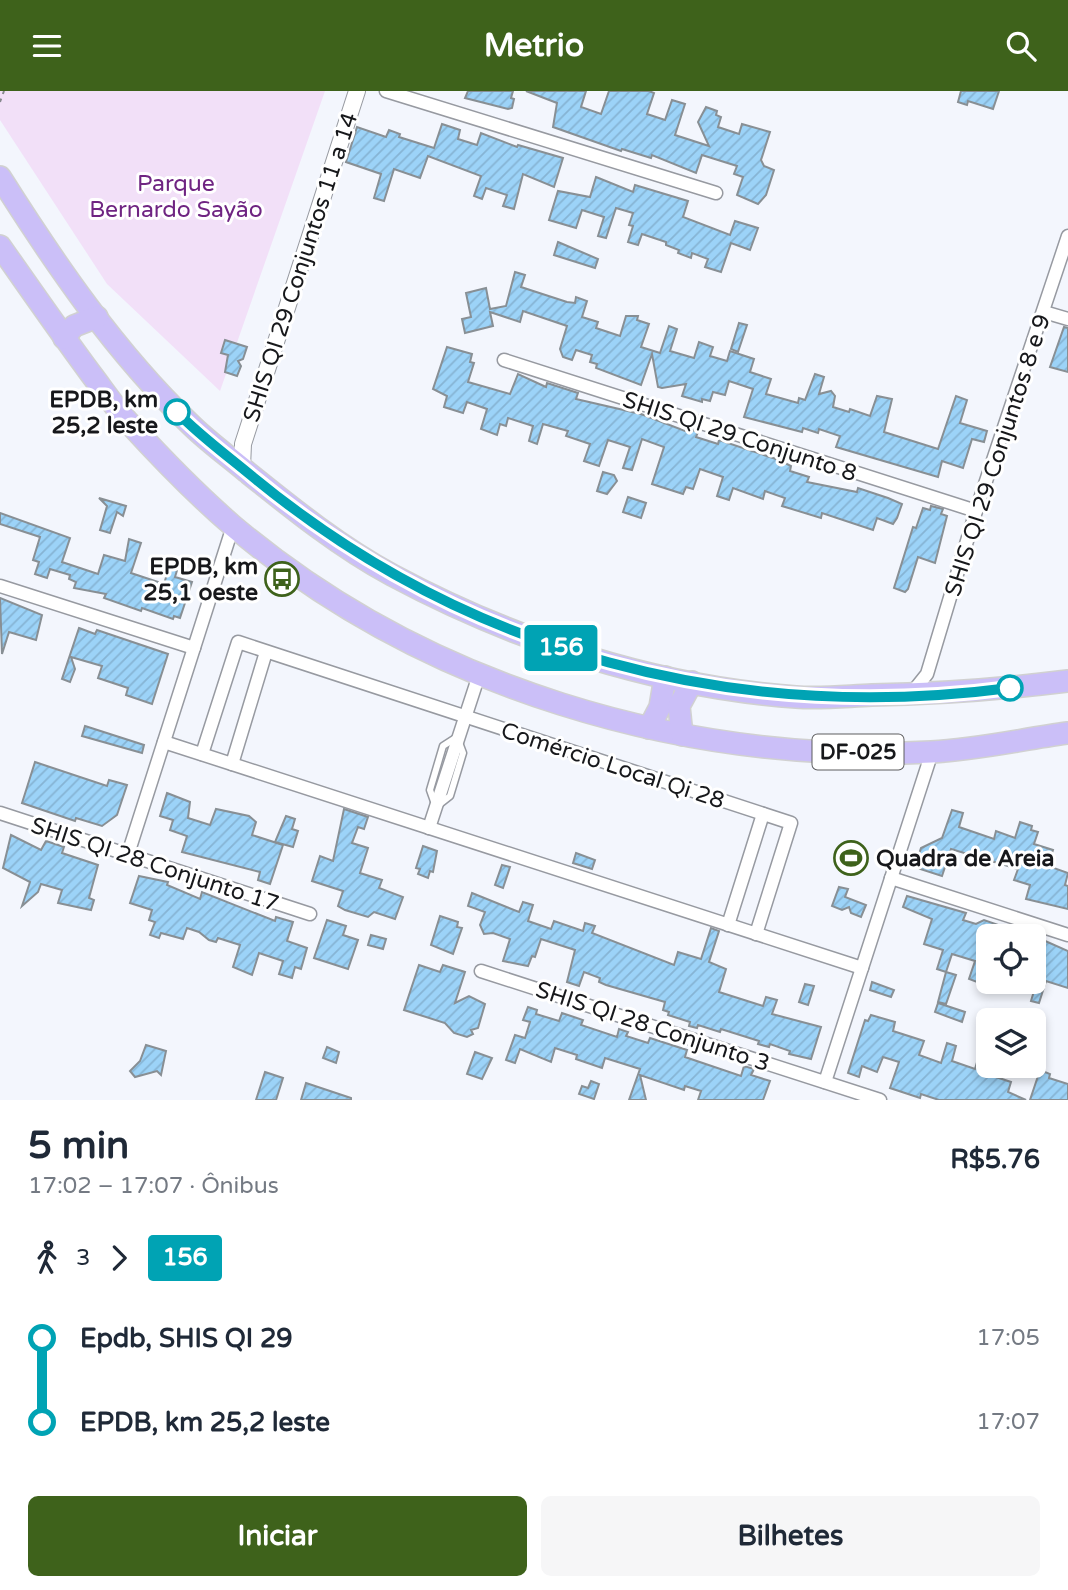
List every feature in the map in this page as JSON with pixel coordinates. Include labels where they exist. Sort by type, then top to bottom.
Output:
[{"type":"main road","points":[[0,177],[97,317],[150,383],[191,426],[237,455],[304,519],[389,573],[447,603],[559,648],[665,677],[800,697],[911,694],[931,683],[996,690],[1068,681]]},
{"type":"main road","name":"DF-025","points":[[0,246],[64,338],[128,422],[233,526],[309,582],[380,626],[478,677],[567,707],[649,728],[747,746],[831,752],[932,752],[1068,733]]},
{"type":"main road","points":[[64,338],[74,326],[97,317]]},
{"type":"main road","points":[[649,728],[660,707],[665,677]]},
{"type":"main road","points":[[682,735],[680,706],[692,682]]},
{"type":"street","name":"SHIS QI 29 Conjuntos 11 a 14","points":[[237,455],[357,91]]},
{"type":"street","points":[[386,91],[716,193]]},
{"type":"street","name":"SHIS QI 29 Conjuntos 8 e 9","points":[[931,683],[976,511],[1068,236]]},
{"type":"street","points":[[1044,312],[1068,320]]},
{"type":"street","name":"SHIS QI 29 Conjunto 8","points":[[504,361],[976,511]]},
{"type":"street","points":[[128,854],[233,526]]},
{"type":"street","points":[[0,586],[194,649]]},
{"type":"street","name":"Comércio Local Qi 28","points":[[202,754],[238,642],[791,823],[756,934]]},
{"type":"street","points":[[232,764],[266,652]]},
{"type":"street","points":[[429,828],[478,677]]},
{"type":"street","points":[[164,742],[862,968]]},
{"type":"street","points":[[825,1082],[932,752]]},
{"type":"street","name":"SHIS QI 28 Conjunto 17","points":[[0,813],[310,915]]},
{"type":"street","points":[[728,925],[763,814]]},
{"type":"street","points":[[891,878],[1068,935]]},
{"type":"street","name":"SHIS QI 28 Conjunto 3","points":[[481,971],[880,1100]]},
{"type":"path","points":[[0,101],[4,91]]},
{"type":"green space","name":"Parque Bernardo Sayão","points":[[0,91],[325,91],[220,391],[107,284],[0,120]]},
{"type":"building","points":[[468,91],[513,91],[512,108],[465,98]]},
{"type":"building","points":[[526,91],[586,91],[581,107],[601,114],[609,91],[649,91],[654,93],[647,114],[665,120],[672,100],[685,104],[675,135],[709,146],[698,122],[706,107],[717,111],[716,115],[721,117],[718,127],[739,134],[742,124],[770,132],[761,160],[764,166],[774,170],[766,195],[758,204],[737,195],[743,177],[734,174],[737,166],[702,155],[696,173],[652,155],[651,158],[622,149],[621,151],[553,127],[557,103]]},
{"type":"building","points":[[961,91],[999,91],[993,109],[968,101],[967,105],[958,102]]},
{"type":"building","points":[[442,124],[460,130],[458,139],[477,145],[481,133],[517,147],[518,145],[563,158],[554,187],[523,174],[514,209],[503,206],[507,195],[486,188],[482,199],[474,196],[481,176],[428,156],[420,178],[394,169],[384,201],[374,198],[381,174],[346,162],[357,127],[386,137],[389,130],[400,134],[399,137],[434,148]]},
{"type":"building","points":[[596,177],[633,192],[635,185],[688,201],[683,217],[730,235],[735,221],[758,228],[750,250],[731,243],[721,272],[705,267],[708,259],[692,253],[691,258],[678,253],[679,250],[666,245],[666,242],[642,234],[638,245],[628,242],[633,226],[629,225],[633,213],[616,208],[606,238],[598,236],[604,217],[582,210],[576,228],[549,220],[558,191],[590,197]]},
{"type":"building","points":[[558,242],[598,259],[595,268],[554,255]]},
{"type":"building","points":[[515,272],[525,275],[521,287],[567,302],[575,303],[576,297],[587,301],[582,317],[598,322],[596,328],[620,336],[626,316],[638,316],[637,320],[649,324],[641,347],[660,353],[669,326],[677,329],[670,351],[694,358],[699,342],[713,347],[710,356],[727,361],[730,351],[754,359],[750,372],[771,379],[766,394],[798,403],[799,398],[805,400],[815,374],[824,377],[819,394],[831,391],[835,396],[833,407],[870,416],[877,396],[892,399],[884,432],[938,449],[956,396],[967,400],[960,423],[987,431],[984,442],[972,439],[963,468],[942,461],[938,477],[836,447],[840,436],[819,429],[818,433],[803,428],[802,432],[744,417],[753,389],[729,381],[725,395],[713,392],[710,401],[702,399],[702,402],[682,396],[686,384],[658,387],[652,354],[641,385],[596,368],[597,364],[590,362],[592,355],[576,350],[572,360],[563,357],[560,349],[567,326],[523,311],[520,322],[490,312],[493,326],[465,333],[462,319],[471,317],[466,293],[486,288],[490,309],[506,306]]},
{"type":"building","points":[[739,323],[747,325],[738,352],[731,349]]},
{"type":"building","points":[[1064,327],[1068,328],[1068,372],[1050,367]]},
{"type":"building","points":[[225,340],[247,347],[243,359],[238,361],[241,366],[237,376],[225,372],[228,355],[221,353]]},
{"type":"building","points":[[447,347],[472,354],[470,362],[474,363],[468,382],[510,394],[518,374],[546,387],[547,383],[578,393],[576,399],[641,414],[685,431],[686,428],[698,432],[696,437],[718,444],[719,440],[779,460],[791,466],[790,471],[809,477],[807,482],[857,492],[858,488],[888,498],[902,504],[897,518],[893,524],[877,518],[873,530],[822,513],[821,518],[782,506],[785,498],[765,491],[763,499],[733,488],[729,500],[717,496],[723,477],[700,469],[693,489],[686,487],[683,494],[652,484],[664,447],[642,439],[632,470],[623,468],[630,447],[608,440],[599,466],[584,461],[590,444],[566,436],[568,431],[543,424],[537,444],[529,441],[533,426],[508,418],[506,426],[500,424],[497,435],[481,429],[487,409],[467,402],[463,413],[444,407],[447,396],[433,389]]},
{"type":"building","points":[[603,472],[614,475],[617,481],[607,494],[597,491]]},
{"type":"building","points":[[628,497],[646,503],[641,518],[623,512]]},
{"type":"building","points":[[99,498],[126,506],[123,516],[117,512],[110,533],[100,530],[107,506]]},
{"type":"building","points":[[931,506],[943,509],[941,514],[947,516],[935,563],[918,557],[908,589],[905,592],[894,588],[913,527],[916,528],[923,508],[930,510]]},
{"type":"building","points":[[0,513],[70,538],[62,562],[98,574],[104,555],[125,561],[129,539],[141,543],[131,573],[164,584],[172,557],[180,560],[175,577],[192,582],[180,618],[174,616],[173,619],[142,608],[141,611],[104,598],[106,594],[74,588],[76,582],[69,579],[70,575],[50,569],[47,578],[35,574],[39,562],[33,560],[40,537],[0,524]]},
{"type":"building","points":[[0,598],[42,615],[36,640],[9,632],[2,654]]},
{"type":"building","points":[[79,628],[95,634],[97,630],[168,654],[152,704],[126,695],[128,688],[98,678],[102,666],[71,657],[75,669],[70,682],[62,679]]},
{"type":"building","points":[[85,726],[144,745],[142,753],[82,736]]},
{"type":"building","points":[[35,762],[107,786],[109,780],[127,785],[117,815],[102,826],[76,818],[75,821],[22,803]]},
{"type":"building","points":[[167,793],[190,802],[188,818],[210,825],[216,809],[249,816],[256,822],[252,835],[283,845],[270,884],[258,880],[260,872],[182,852],[187,836],[170,830],[173,820],[160,816]]},
{"type":"building","points":[[344,809],[368,817],[364,829],[358,827],[352,843],[368,848],[360,873],[382,880],[379,888],[403,897],[395,919],[374,912],[368,917],[345,910],[338,906],[343,891],[312,881],[320,856],[333,861]]},
{"type":"building","points":[[952,810],[963,813],[959,827],[994,839],[996,831],[1015,838],[1020,822],[1032,826],[1031,830],[1038,832],[1034,844],[1053,850],[1048,866],[1068,873],[1065,885],[1068,886],[1068,909],[1026,899],[1030,885],[1014,880],[1018,869],[951,849],[942,876],[920,869],[922,865],[916,863],[921,848],[942,838]]},
{"type":"building","points":[[286,816],[295,819],[292,829],[298,831],[293,847],[275,842]]},
{"type":"building","points":[[11,835],[41,850],[46,841],[64,847],[62,853],[98,865],[89,898],[94,900],[91,910],[58,903],[62,890],[41,884],[38,892],[22,906],[30,882],[3,868]]},
{"type":"building","points":[[423,846],[437,851],[433,872],[430,871],[428,878],[418,874],[420,869],[416,868]]},
{"type":"building","points":[[576,853],[595,860],[592,869],[573,863]]},
{"type":"building","points":[[502,865],[510,867],[503,888],[495,885]]},
{"type":"building","points":[[139,876],[168,882],[167,885],[200,899],[202,892],[275,921],[276,917],[293,922],[287,941],[307,948],[301,969],[295,967],[292,978],[279,974],[283,961],[259,953],[252,975],[233,967],[240,945],[218,938],[216,942],[209,940],[199,932],[187,928],[183,939],[161,933],[159,938],[150,935],[155,922],[149,920],[152,910],[130,903]]},
{"type":"building","points":[[839,887],[848,889],[845,897],[866,905],[861,917],[851,913],[849,907],[842,910],[832,906]]},
{"type":"building","points":[[472,893],[519,912],[523,902],[533,905],[528,921],[551,929],[554,921],[583,931],[585,923],[595,926],[592,933],[674,965],[678,952],[701,959],[711,928],[719,931],[709,962],[726,969],[719,992],[763,1006],[766,997],[777,1000],[772,1014],[821,1027],[811,1059],[789,1054],[790,1051],[770,1044],[769,1047],[758,1044],[759,1041],[721,1029],[720,1032],[698,1025],[697,1028],[689,1026],[690,1022],[668,1015],[669,1012],[663,1010],[665,1002],[606,985],[599,982],[600,978],[584,972],[579,986],[567,982],[575,950],[541,939],[535,957],[532,956],[528,966],[503,961],[510,939],[493,933],[484,934],[480,925],[485,912],[468,906]]},
{"type":"building","points":[[907,896],[966,913],[963,920],[976,924],[976,982],[969,979],[975,961],[952,954],[946,972],[937,969],[943,950],[924,944],[932,919],[903,907]]},
{"type":"building","points":[[440,916],[458,922],[457,927],[462,928],[453,954],[431,945]]},
{"type":"building","points":[[327,920],[346,926],[343,935],[358,940],[348,969],[314,958]]},
{"type":"building","points":[[984,920],[996,924],[976,924]]},
{"type":"building","points":[[371,935],[386,939],[383,949],[368,945]]},
{"type":"building","points":[[1046,941],[1068,951],[1068,988],[1046,981]]},
{"type":"building","points":[[419,965],[440,972],[443,965],[465,972],[455,1003],[469,996],[485,1004],[478,1028],[471,1030],[473,1034],[467,1037],[454,1033],[445,1023],[404,1010]]},
{"type":"building","points":[[946,972],[956,975],[946,1004],[938,1002]]},
{"type":"building","points":[[872,982],[894,990],[891,997],[870,990]]},
{"type":"building","points":[[805,984],[814,986],[808,1005],[799,1002]]},
{"type":"building","points":[[1033,994],[1042,994],[1039,1003],[1031,1001]]},
{"type":"building","points":[[938,1003],[965,1012],[962,1022],[935,1012]]},
{"type":"building","points":[[528,1007],[537,1010],[536,1014],[559,1021],[562,1013],[583,1020],[581,1025],[617,1037],[619,1029],[628,1032],[626,1036],[648,1043],[650,1038],[687,1050],[685,1057],[741,1076],[744,1066],[754,1069],[751,1075],[770,1081],[763,1100],[698,1100],[701,1091],[685,1086],[684,1090],[640,1075],[646,1100],[629,1100],[640,1069],[605,1058],[602,1068],[576,1059],[577,1055],[555,1048],[551,1062],[520,1049],[515,1063],[506,1060],[515,1035],[525,1038],[530,1022],[523,1020]]},
{"type":"building","points":[[871,1015],[895,1022],[893,1031],[924,1041],[919,1055],[941,1063],[947,1043],[956,1046],[952,1061],[975,1069],[976,1066],[976,1078],[999,1078],[1011,1082],[1008,1092],[1026,1100],[939,1100],[921,1094],[920,1098],[890,1088],[899,1062],[883,1057],[877,1072],[862,1066],[859,1077],[848,1073],[865,1020],[868,1021]]},
{"type":"building","points":[[146,1045],[166,1051],[161,1075],[157,1071],[135,1077],[130,1071],[140,1061]]},
{"type":"building","points":[[327,1047],[339,1052],[336,1063],[323,1058]]},
{"type":"building","points":[[475,1052],[492,1058],[482,1079],[467,1074]]},
{"type":"building","points":[[265,1072],[283,1078],[276,1100],[256,1100]]},
{"type":"building","points":[[1046,1072],[1050,1074],[1049,1078],[1068,1084],[1068,1100],[1030,1100],[1037,1078],[1046,1078]]},
{"type":"building","points":[[591,1081],[599,1084],[594,1099],[579,1094],[582,1086],[588,1088]]},
{"type":"building","points":[[306,1083],[351,1098],[351,1100],[301,1100]]},
{"type":"bus line","name":"156","points":[[177,412],[304,519],[389,573],[458,609],[559,648],[665,677],[745,691],[800,697],[1010,688]]},
{"type":"place","name":"EPDB, km 25,2 leste","points":[[177,412]]},
{"type":"place","name":"EPDB, km 25,1 oeste","points":[[282,579]]},
{"type":"place","name":"Quadra de Areia","points":[[851,858]]}]
